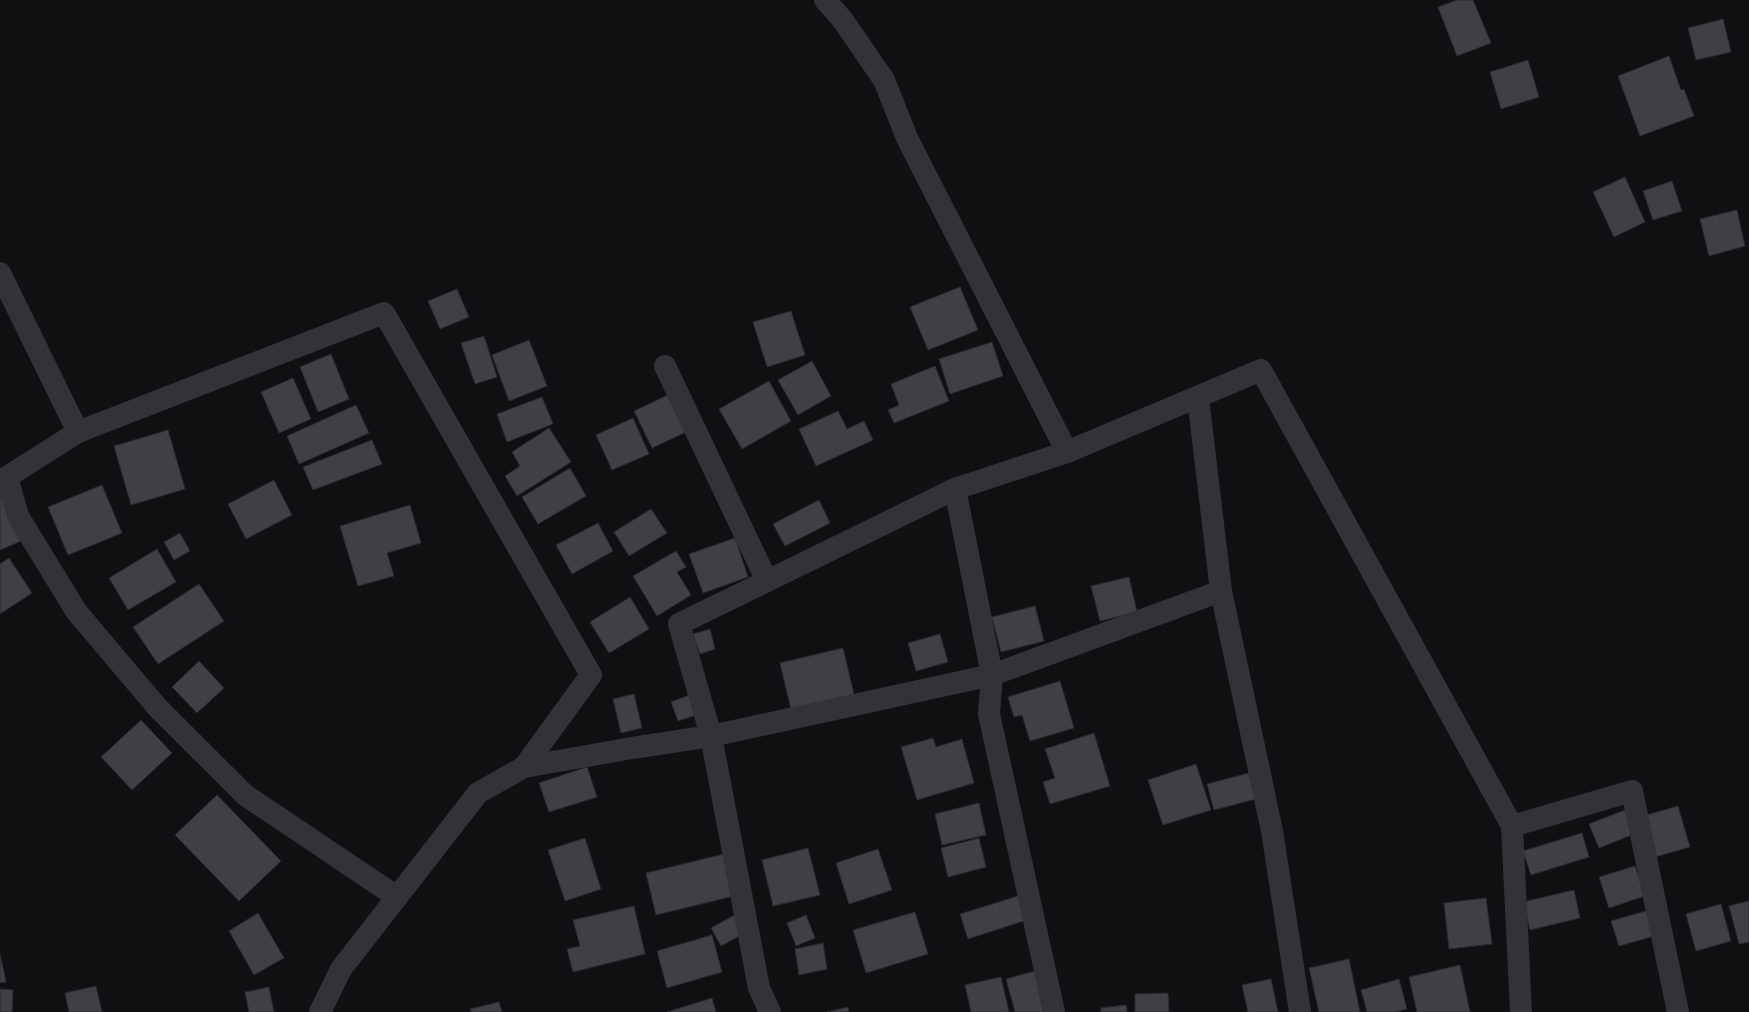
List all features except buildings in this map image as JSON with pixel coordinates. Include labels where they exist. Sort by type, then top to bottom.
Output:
[{"type":"street","points":[[824,0],[842,19],[884,80],[907,138],[1067,452]]},
{"type":"street","points":[[0,273],[78,432]]},
{"type":"street","points":[[397,897],[245,795],[157,706],[76,611],[18,516],[7,477],[78,432],[384,313],[591,675],[524,767]]},
{"type":"street","points":[[665,366],[767,581]]},
{"type":"street","points":[[770,1012],[759,988],[710,736],[679,624],[955,489],[1067,452],[1198,398],[1261,370],[1512,826],[1521,1012]]},
{"type":"street","points":[[1198,398],[1221,591],[1272,831],[1300,1012]]},
{"type":"street","points":[[955,489],[992,675],[989,714],[1054,1012]]},
{"type":"street","points":[[320,1012],[341,969],[478,793],[524,767],[710,736],[992,675],[1221,591]]},
{"type":"street","points":[[1512,826],[1632,791],[1678,1012]]}]
